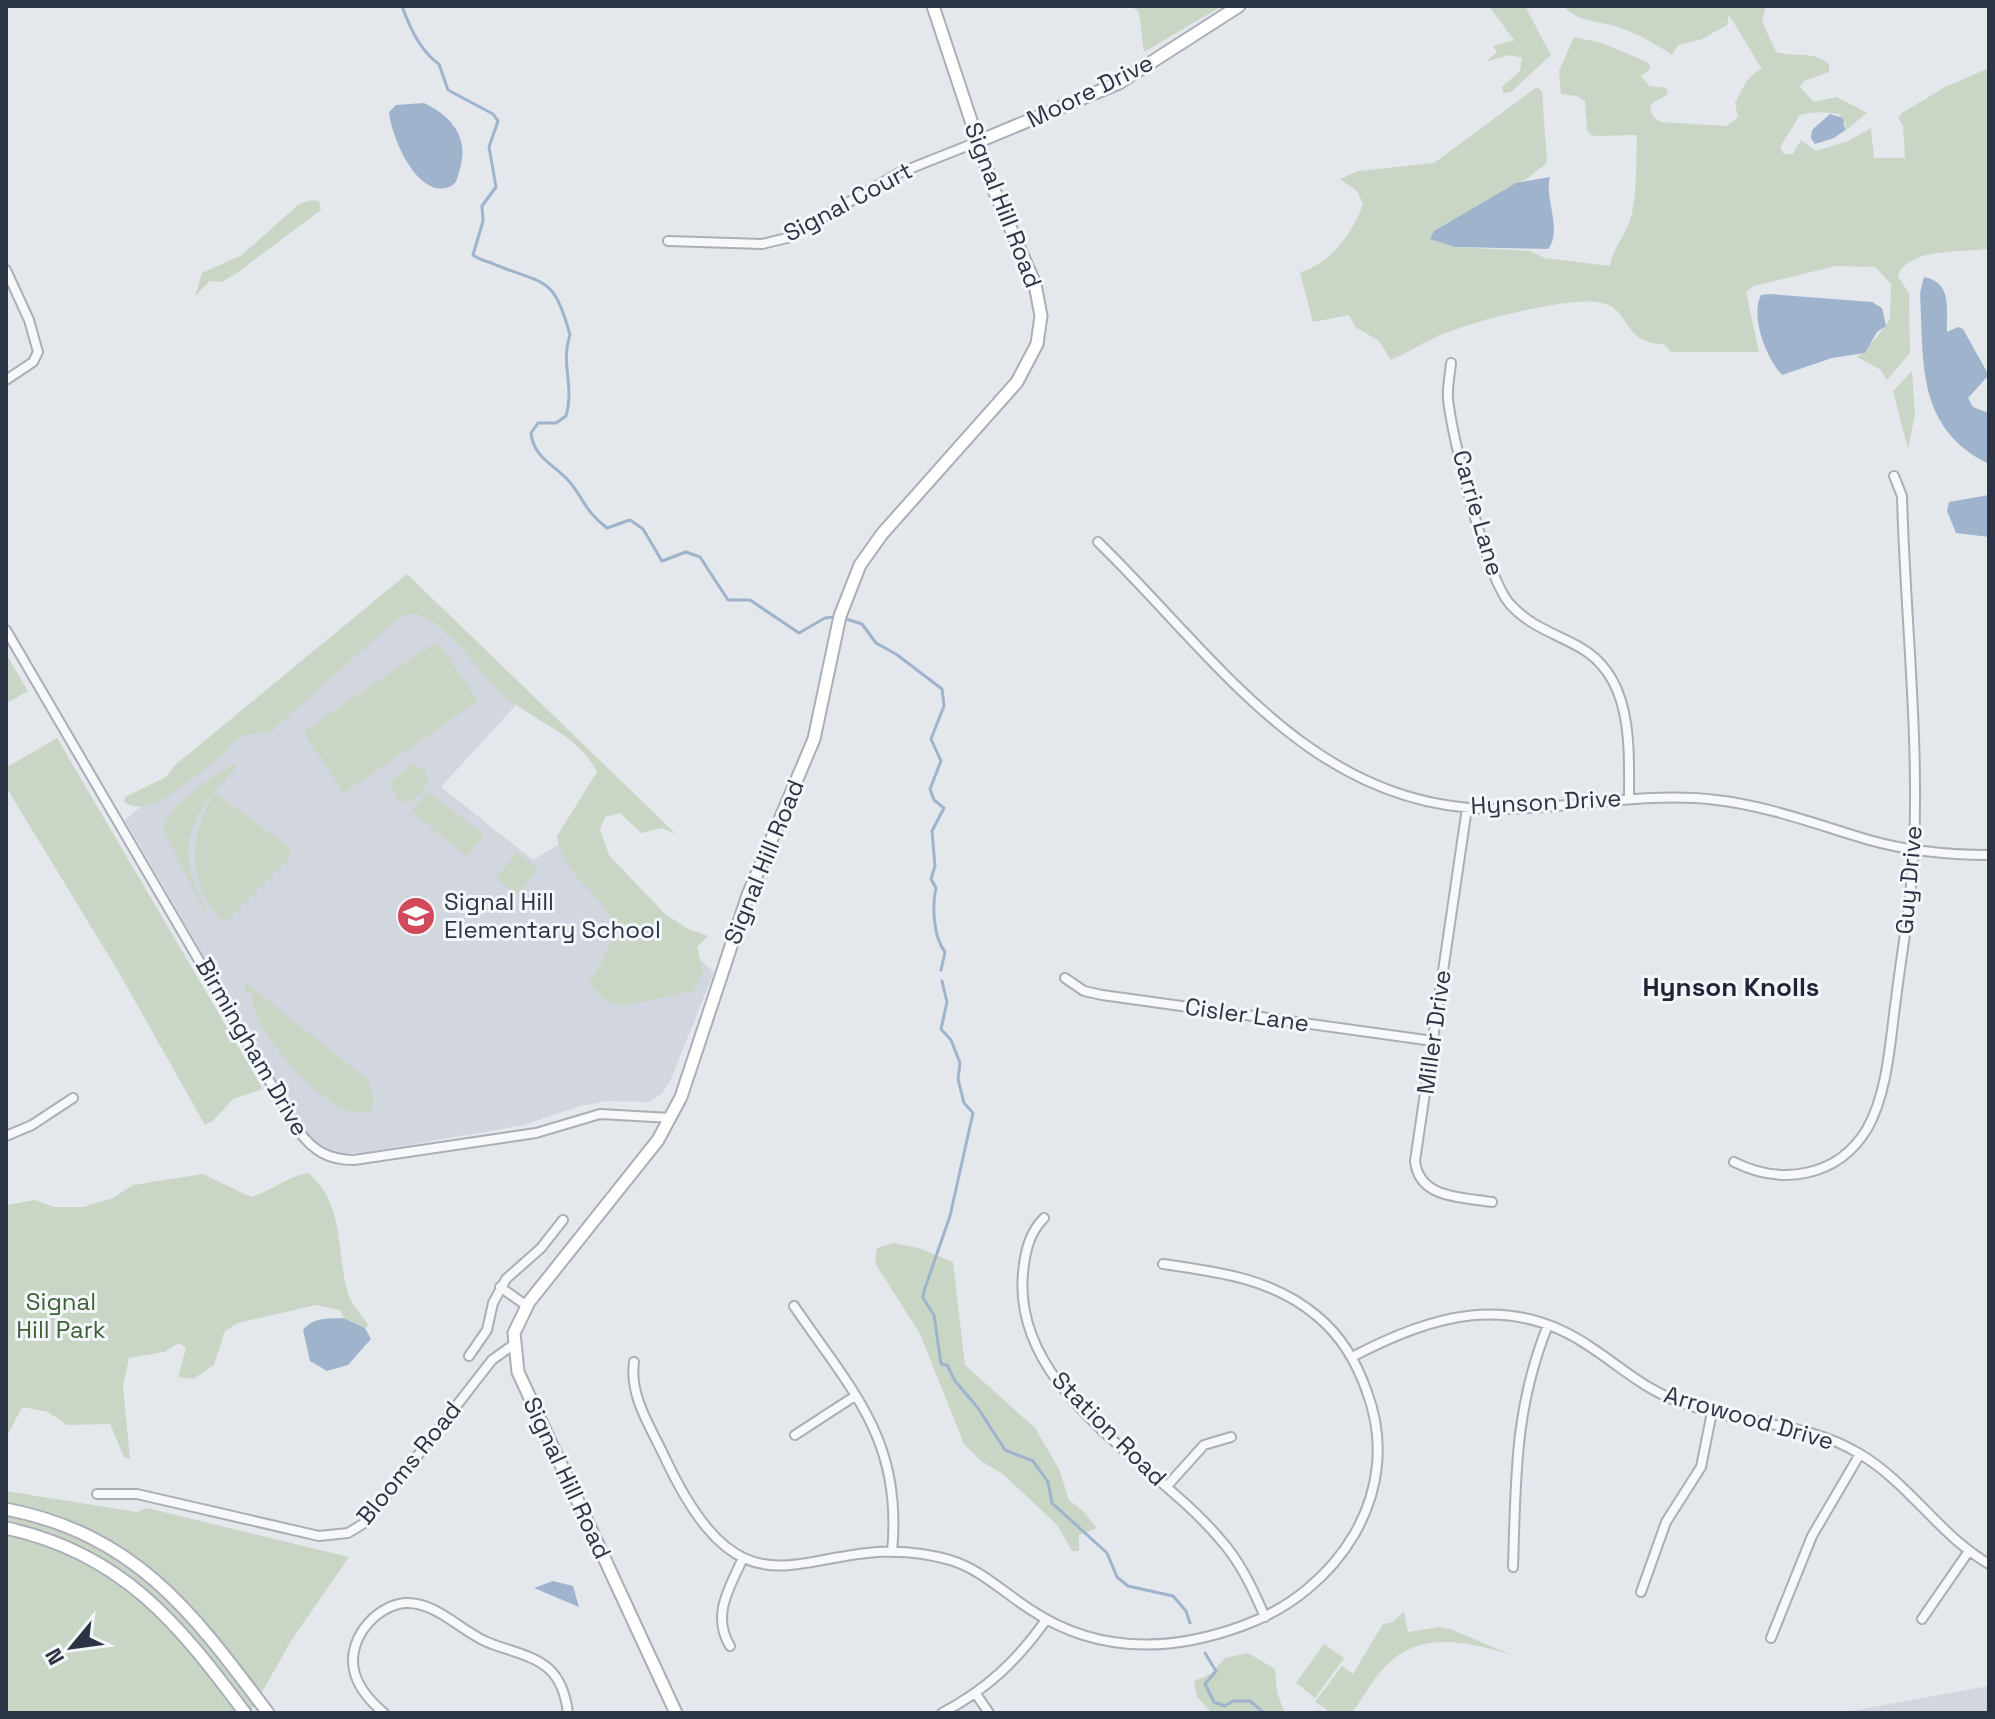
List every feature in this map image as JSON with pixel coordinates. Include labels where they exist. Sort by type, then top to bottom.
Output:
[{"type":"main road","name":"Signal Hill Road","points":[[676,1713],[518,1372],[514,1333],[527,1306],[658,1140],[671,1118],[688,1079],[748,895],[814,739],[840,616],[852,581],[877,541],[1017,382],[1037,344],[1041,316],[1035,284],[999,205],[933,6]]},
{"type":"main road","name":"Moore Drive","points":[[977,142],[1119,83],[1239,6]]},
{"type":"main road","points":[[6,1509],[72,1529],[145,1571],[202,1625],[268,1713]]},
{"type":"main road","points":[[6,1528],[64,1545],[137,1588],[184,1633],[245,1713]]},
{"type":"street","name":"Signal Court","points":[[668,241],[762,244],[787,238],[899,173],[977,142]]},
{"type":"street","points":[[6,270],[29,320],[38,352],[33,362],[6,380]]},
{"type":"street","name":"Carrie Lane","points":[[1451,363],[1448,402],[1493,576],[1522,615],[1538,628],[1582,649],[1609,676],[1621,701],[1629,733],[1629,797]]},
{"type":"street","name":"Guy Drive","points":[[1734,1162],[1772,1175],[1813,1172],[1847,1154],[1866,1130],[1878,1100],[1887,1059],[1914,849],[1902,496],[1894,476]]},
{"type":"street","name":"Hynson Drive","points":[[1098,542],[1255,704],[1314,754],[1349,774],[1395,793],[1467,808],[1516,808],[1629,797],[1684,797],[1755,807],[1914,849],[1989,855]]},
{"type":"street","name":"Birmingham Drive","points":[[6,630],[298,1130],[314,1149],[330,1158],[354,1160],[536,1133],[600,1114],[671,1118]]},
{"type":"street","name":"Miller Drive","points":[[1467,808],[1416,1169],[1424,1183],[1437,1193],[1492,1202]]},
{"type":"street","name":"Cisler Lane","points":[[1065,978],[1084,991],[1102,995],[1433,1041]]},
{"type":"street","points":[[6,1136],[32,1125],[73,1098]]},
{"type":"street","name":"Station Road","points":[[1044,1218],[1031,1235],[1023,1277],[1025,1315],[1036,1347],[1073,1400],[1167,1486],[1231,1553],[1265,1617]]},
{"type":"street","points":[[469,1356],[487,1330],[500,1287],[510,1274],[541,1248],[563,1220]]},
{"type":"street","points":[[634,1362],[637,1398],[687,1503],[707,1531],[743,1558],[781,1567],[892,1552],[956,1562],[995,1583],[1046,1620],[1093,1640],[1154,1646],[1233,1629],[1265,1617],[1299,1597],[1334,1566],[1357,1532],[1369,1505],[1376,1475],[1376,1429],[1370,1399],[1352,1357],[1324,1323],[1280,1291],[1228,1273],[1163,1264]]},
{"type":"street","points":[[500,1287],[527,1306]]},
{"type":"street","points":[[794,1306],[875,1428],[889,1464],[894,1503],[892,1552]]},
{"type":"street","name":"Arrowood Drive","points":[[1352,1357],[1414,1327],[1454,1316],[1508,1316],[1548,1325],[1594,1349],[1646,1388],[1712,1412],[1803,1430],[1860,1454],[1900,1483],[1969,1551],[1989,1564]]},
{"type":"street","points":[[1513,1567],[1518,1431],[1529,1377],[1548,1325]]},
{"type":"street","name":"Blooms Road","points":[[97,1494],[116,1492],[151,1496],[319,1536],[348,1533],[366,1522],[492,1360],[513,1345]]},
{"type":"street","points":[[795,1435],[855,1396]]},
{"type":"street","points":[[1641,1592],[1666,1522],[1701,1467],[1712,1412]]},
{"type":"street","points":[[1167,1486],[1204,1445],[1231,1437]]},
{"type":"street","points":[[1771,1638],[1812,1536],[1860,1454]]},
{"type":"street","points":[[1922,1619],[1969,1551]]},
{"type":"street","points":[[730,1646],[722,1631],[722,1611],[743,1558]]},
{"type":"street","points":[[384,1713],[360,1685],[353,1654],[362,1632],[376,1615],[406,1603],[426,1606],[477,1637],[548,1668],[560,1684],[568,1713]]},
{"type":"street","points":[[942,1713],[976,1694],[1021,1654],[1046,1620]]},
{"type":"street","points":[[976,1694],[989,1713]]},
{"type":"shaded area","name":"Signal Hill Elementary School","points":[[405,582],[526,694],[441,787],[533,860],[564,841],[714,972],[671,1079],[662,1094],[648,1102],[608,1101],[580,1106],[524,1125],[368,1152],[333,1154],[310,1139],[125,820]]},
{"type":"shaded area","points":[[1989,1686],[1989,1713],[1840,1713]]},
{"type":"green space","points":[[1131,6],[1222,6],[1144,52],[1139,12]]},
{"type":"green space","points":[[1489,6],[1525,6],[1551,55],[1511,92],[1503,93],[1502,87],[1520,71],[1522,58],[1509,55],[1486,62],[1497,52],[1493,46],[1514,40]]},
{"type":"green space","points":[[1564,6],[1766,6],[1762,21],[1776,52],[1816,57],[1829,64],[1829,72],[1804,81],[1800,87],[1814,102],[1837,97],[1867,113],[1841,134],[1846,125],[1839,114],[1820,112],[1800,115],[1780,147],[1784,154],[1793,154],[1801,140],[1816,151],[1848,141],[1871,128],[1874,158],[1905,158],[1903,125],[1898,118],[1902,113],[1945,87],[1989,68],[1989,249],[1936,253],[1911,261],[1903,268],[1898,277],[1909,293],[1910,353],[1887,380],[1881,370],[1857,357],[1890,319],[1891,284],[1875,267],[1836,266],[1754,286],[1746,292],[1759,352],[1671,352],[1664,344],[1641,339],[1612,307],[1588,302],[1524,310],[1479,322],[1439,336],[1391,360],[1379,341],[1355,327],[1349,315],[1313,322],[1300,273],[1331,255],[1353,226],[1363,204],[1357,191],[1340,179],[1358,171],[1434,163],[1537,87],[1542,91],[1547,163],[1526,179],[1434,231],[1455,247],[1531,251],[1544,258],[1610,266],[1632,213],[1637,135],[1592,136],[1587,130],[1585,101],[1577,96],[1561,94],[1559,71],[1574,37],[1602,43],[1649,63],[1650,69],[1641,76],[1649,86],[1666,88],[1668,94],[1650,105],[1652,115],[1660,122],[1727,126],[1738,117],[1735,103],[1746,83],[1762,69],[1729,15],[1727,25],[1700,40],[1678,45],[1672,55],[1654,43],[1613,25],[1576,16]]},
{"type":"green space","points":[[319,201],[321,210],[234,275],[222,282],[210,281],[195,296],[202,273],[242,255],[299,204]]},
{"type":"green space","points":[[1912,371],[1915,414],[1908,449],[1893,391]]},
{"type":"green space","points":[[407,574],[676,834],[662,828],[641,833],[620,813],[605,817],[600,830],[609,855],[664,913],[686,928],[708,936],[697,947],[703,972],[693,991],[624,1006],[605,1000],[588,983],[606,955],[612,933],[610,917],[564,859],[557,836],[597,772],[579,748],[495,687],[452,638],[427,619],[411,613],[397,619],[270,732],[241,737],[191,780],[163,799],[136,806],[124,802],[125,797],[166,777],[174,766]]},
{"type":"green space","points":[[437,641],[478,701],[344,793],[303,732]]},
{"type":"green space","points":[[6,654],[28,691],[6,704]]},
{"type":"green space","points":[[57,738],[263,1089],[233,1099],[213,1121],[205,1125],[118,971],[6,787],[6,768]]},
{"type":"green space","points":[[413,763],[425,770],[428,782],[421,794],[406,803],[396,798],[391,782]]},
{"type":"green space","points":[[234,764],[237,765],[234,771],[203,807],[188,848],[193,880],[209,920],[163,830],[182,801]]},
{"type":"green space","points":[[428,792],[484,835],[467,856],[412,812]]},
{"type":"green space","points":[[215,793],[289,847],[290,858],[225,923],[203,894],[195,860],[200,826]]},
{"type":"green space","points":[[517,852],[538,869],[517,895],[496,878]]},
{"type":"green space","points":[[245,982],[368,1080],[374,1099],[371,1111],[357,1113],[341,1107],[324,1097],[292,1067],[267,1035],[257,1016],[251,993],[245,991]]},
{"type":"green space","name":"Signal Hill Park","points":[[308,1173],[320,1185],[334,1213],[348,1294],[368,1325],[365,1328],[346,1322],[340,1310],[316,1305],[238,1323],[225,1331],[214,1365],[193,1379],[178,1377],[186,1348],[179,1343],[164,1352],[129,1358],[123,1386],[130,1459],[124,1457],[110,1424],[67,1425],[48,1412],[22,1407],[6,1438],[6,1205],[35,1200],[54,1207],[83,1207],[113,1198],[133,1185],[203,1174],[251,1197]]},
{"type":"green space","points":[[893,1243],[919,1248],[953,1262],[965,1365],[1035,1428],[1059,1469],[1069,1500],[1097,1528],[1079,1535],[1079,1551],[1072,1551],[1057,1525],[1003,1474],[982,1462],[964,1444],[920,1334],[875,1263],[877,1248]]},
{"type":"green space","points":[[6,1491],[137,1512],[147,1508],[349,1557],[291,1641],[250,1713],[6,1713]]},
{"type":"green space","points":[[1404,1611],[1408,1632],[1439,1627],[1450,1629],[1512,1655],[1448,1642],[1417,1646],[1402,1653],[1384,1668],[1352,1713],[1324,1713],[1327,1709],[1315,1702],[1342,1666],[1353,1674],[1383,1624],[1393,1622]]},
{"type":"green space","points":[[1324,1644],[1344,1658],[1315,1698],[1296,1683]]},
{"type":"green space","points":[[1248,1653],[1275,1669],[1277,1693],[1285,1713],[1212,1713],[1197,1697],[1194,1681],[1211,1674],[1225,1658]]},
{"type":"water","points":[[424,103],[444,115],[461,140],[462,160],[456,181],[449,187],[437,188],[426,184],[416,175],[400,149],[391,123],[389,112],[396,105]]},
{"type":"water","points":[[1830,114],[1843,118],[1845,130],[1834,138],[1815,144],[1811,138],[1812,130]]},
{"type":"water","points":[[1550,177],[1554,233],[1548,249],[1455,247],[1430,239],[1434,231],[1516,183]]},
{"type":"water","points":[[1924,277],[1933,280],[1944,291],[1947,332],[1958,327],[1963,329],[1987,372],[1987,377],[1968,398],[1973,407],[1989,413],[1989,464],[1965,449],[1948,432],[1936,413],[1924,369],[1920,293]]},
{"type":"water","points":[[1761,295],[1872,302],[1882,308],[1886,326],[1877,332],[1865,353],[1832,358],[1782,375],[1765,348],[1757,314]]},
{"type":"water","points":[[1989,495],[1989,537],[1956,533],[1947,511],[1949,502]]},
{"type":"water","points":[[343,1318],[365,1328],[371,1339],[348,1365],[327,1371],[310,1361],[303,1330],[316,1321]]},
{"type":"water","points":[[553,1581],[573,1586],[579,1607],[534,1588]]},
{"type":"waterway","points":[[402,6],[421,46],[439,64],[448,90],[493,114],[498,121],[489,147],[496,187],[482,206],[483,221],[473,255],[546,285],[559,302],[570,335],[566,356],[569,395],[566,416],[556,423],[538,423],[531,433],[539,454],[566,478],[592,515],[607,528],[630,520],[643,529],[662,561],[686,552],[700,557],[728,600],[750,600],[799,633],[825,618],[834,617]]},
{"type":"waterway","points":[[846,619],[862,624],[876,643],[896,654],[942,689],[944,706],[931,739],[941,761],[930,789],[934,800],[944,808],[932,831],[935,866],[931,879],[936,888],[936,929],[945,952],[941,970]]},
{"type":"waterway","points":[[942,981],[947,1002],[941,1029],[951,1040],[960,1063],[958,1079],[964,1103],[973,1113],[950,1216],[923,1298],[934,1315],[941,1364],[947,1365],[955,1381],[978,1408],[1005,1450],[1033,1461],[1048,1482],[1052,1503],[1107,1553],[1117,1577],[1128,1586],[1173,1596],[1186,1611],[1190,1623]]},
{"type":"waterway","points":[[1205,1653],[1216,1671],[1205,1684],[1214,1702],[1225,1706],[1233,1701],[1250,1701],[1264,1713]]},
{"type":"place","name":"Signal Hill Elementary School","points":[[416,916]]},
{"type":"district","name":"Hynson Knolls","points":[[1731,987]]}]
